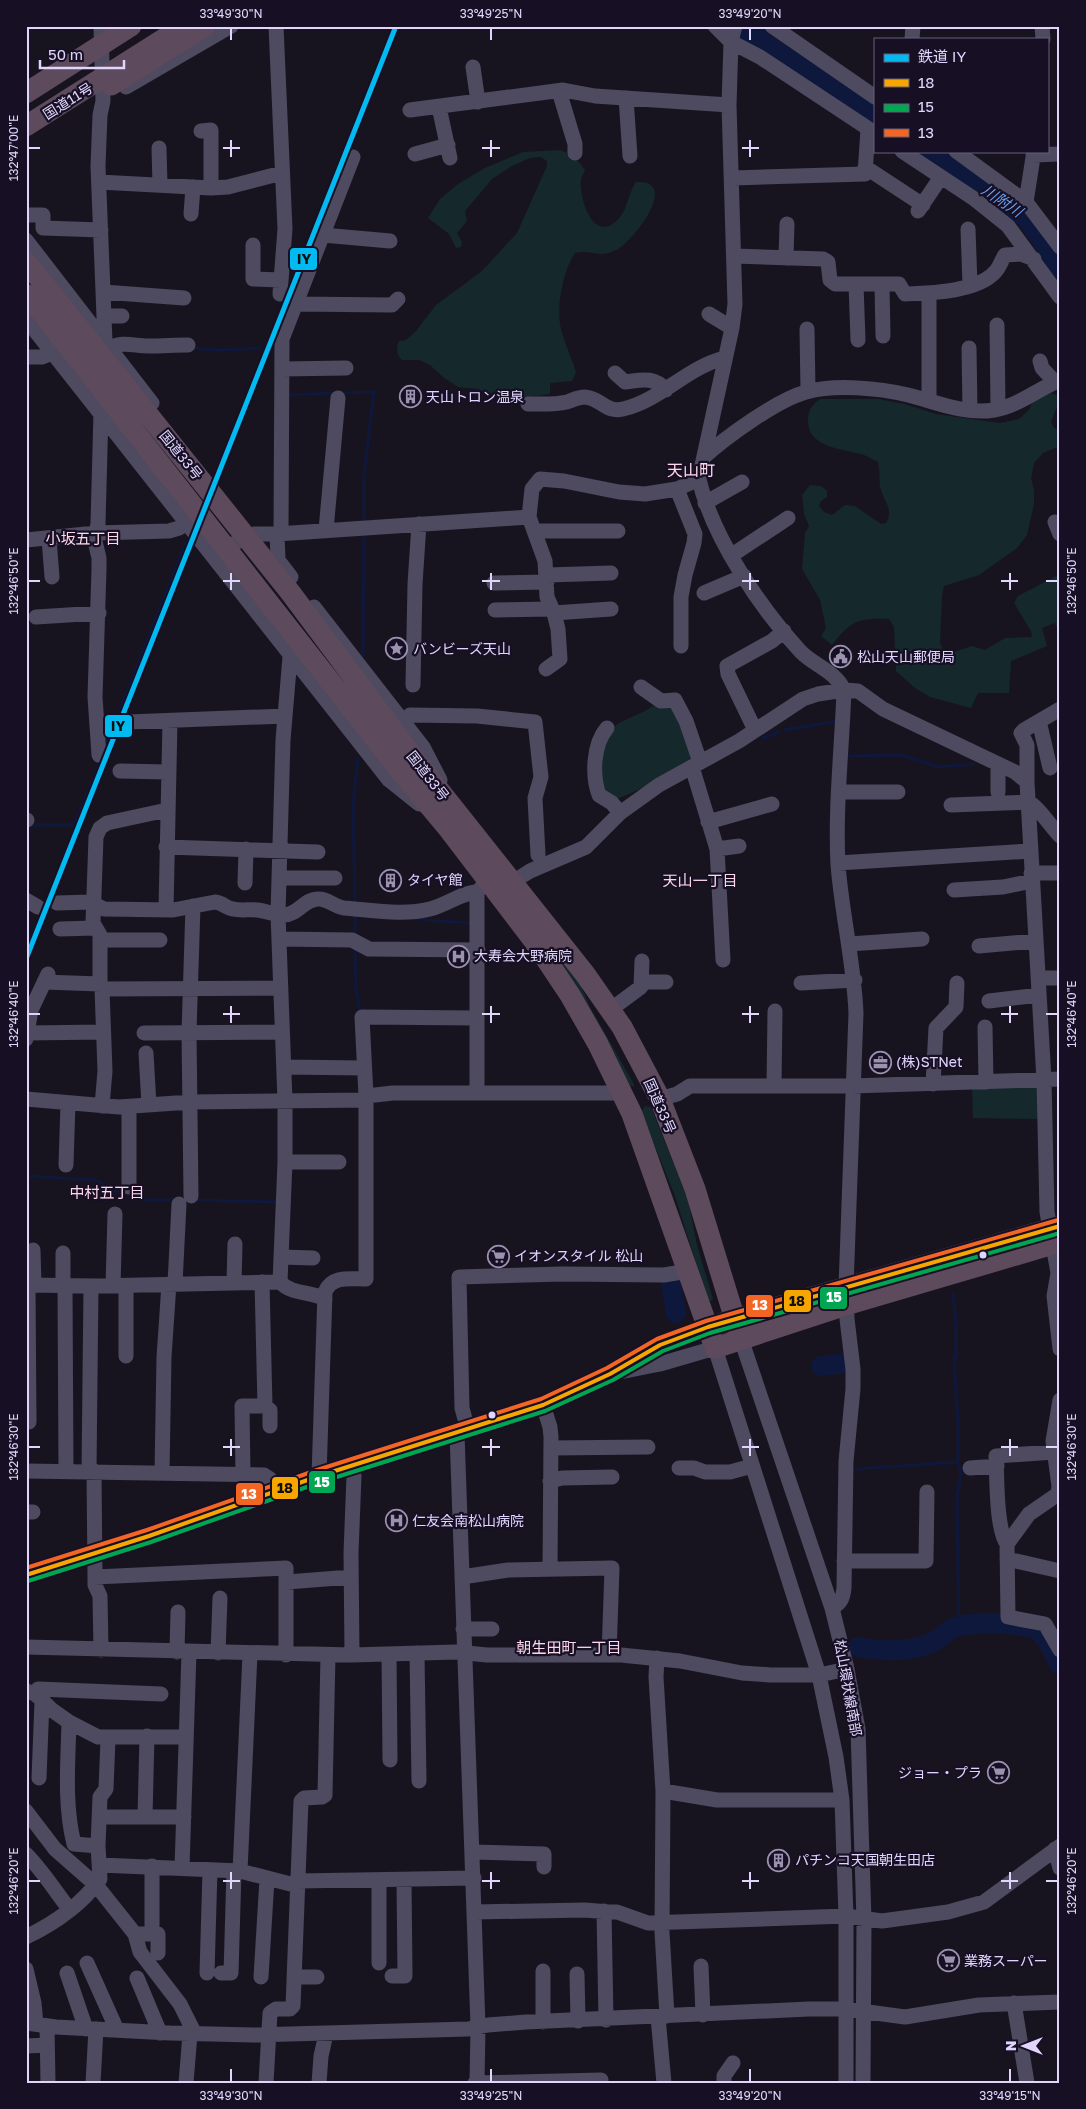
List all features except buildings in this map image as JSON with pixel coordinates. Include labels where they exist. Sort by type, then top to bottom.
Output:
[{"type":"highway","points":[[26,93],[77,62],[105,37],[130,26]]},
{"type":"highway","name":"国道11号","points":[[26,111],[159,26]]},
{"type":"highway","name":"国道11号","points":[[26,126],[184,26]]},
{"type":"highway","points":[[26,134],[104,91],[205,26]]},
{"type":"highway","name":"国道33号","points":[[26,262],[32,290],[290,592],[409,767],[453,821],[494,887],[570,995],[632,1114],[715,1348]]},
{"type":"highway","name":"国道33号","points":[[494,887],[585,974],[622,1027],[660,1099],[695,1189],[741,1339]]},
{"type":"highway","points":[[708,1327],[735,1319],[846,1296],[1056,1235]]},
{"type":"highway","points":[[715,1348],[846,1296]]},
{"type":"street","points":[[104,91],[230,26]]},
{"type":"street","points":[[253,245],[252,279],[280,287],[285,229],[276,26]]},
{"type":"street","points":[[714,26],[733,34],[760,57],[871,131],[865,174],[733,178]]},
{"type":"street","points":[[772,26],[874,96]]},
{"type":"street","points":[[733,34],[729,105],[733,178],[735,304],[732,328],[699,479],[705,503],[760,603],[803,654],[839,681],[844,690],[838,863],[844,923],[854,980],[856,1013],[846,1296],[853,1369],[853,1389],[846,1461],[843,1597],[839,1604],[832,1608]]},
{"type":"street","points":[[105,37],[104,91],[100,115],[99,182],[104,316],[107,345]]},
{"type":"street","points":[[77,62],[104,91]]},
{"type":"street","points":[[473,67],[478,102]]},
{"type":"street","points":[[410,110],[569,90],[585,95],[729,105]]},
{"type":"street","points":[[559,91],[576,144],[575,153]]},
{"type":"street","points":[[626,98],[630,156]]},
{"type":"street","points":[[415,153],[449,151],[439,107]]},
{"type":"street","points":[[201,131],[211,130],[211,188]]},
{"type":"street","points":[[159,148],[160,185]]},
{"type":"street","points":[[904,152],[1008,226],[1060,297]]},
{"type":"street","points":[[957,152],[1026,202],[1060,247]]},
{"type":"street","points":[[1026,202],[1034,153],[1060,154]]},
{"type":"street","points":[[353,157],[282,340],[279,534],[276,553],[283,567],[422,747],[453,821]]},
{"type":"street","points":[[865,167],[920,209],[941,177]]},
{"type":"street","points":[[99,182],[211,188],[228,187],[282,173]]},
{"type":"street","points":[[192,214],[193,187]]},
{"type":"street","points":[[26,215],[43,215],[43,228],[101,230]]},
{"type":"street","points":[[786,258],[787,224]]},
{"type":"street","points":[[968,229],[970,285]]},
{"type":"street","points":[[323,236],[390,241]]},
{"type":"street","points":[[26,240],[195,458],[197,467],[193,474],[166,495]]},
{"type":"street","points":[[734,256],[826,260],[830,266],[832,283],[899,284],[905,294],[928,294],[986,280],[994,273],[1005,255],[1021,254],[1034,260]]},
{"type":"street","points":[[856,284],[858,340]]},
{"type":"street","points":[[882,284],[883,336]]},
{"type":"street","points":[[103,292],[184,298]]},
{"type":"street","points":[[928,294],[929,401]]},
{"type":"street","points":[[296,304],[392,305],[398,299]]},
{"type":"street","points":[[709,314],[732,328]]},
{"type":"street","points":[[104,316],[122,316]]},
{"type":"street","points":[[26,318],[166,495],[186,524],[213,554],[290,657],[389,780],[453,821]]},
{"type":"street","points":[[997,325],[998,409]]},
{"type":"street","points":[[804,335],[808,391]]},
{"type":"street","points":[[107,345],[130,343],[146,346],[188,345]]},
{"type":"street","points":[[969,348],[970,410]]},
{"type":"street","points":[[26,357],[42,357],[52,353]]},
{"type":"street","points":[[528,404],[556,403],[584,397],[591,398],[610,410],[623,409],[666,390],[713,361],[725,358]]},
{"type":"street","points":[[704,457],[722,441],[779,404],[808,391],[825,388],[890,391],[949,407],[981,412],[998,409],[1020,401],[1057,381],[1042,368],[1040,361]]},
{"type":"street","points":[[282,369],[342,364]]},
{"type":"street","points":[[616,373],[625,382],[655,380],[666,390]]},
{"type":"street","points":[[326,530],[338,398]]},
{"type":"street","points":[[99,755],[95,697],[96,634],[99,624],[99,558],[95,533],[98,524],[101,412]]},
{"type":"street","points":[[546,669],[560,660],[558,629],[548,597],[545,561],[529,516],[532,489],[540,479],[564,481],[634,494],[678,489],[699,479]]},
{"type":"street","points":[[705,503],[742,482]]},
{"type":"street","points":[[678,489],[695,534],[681,596],[681,646]]},
{"type":"street","points":[[213,554],[254,534],[279,534],[529,516]]},
{"type":"street","points":[[732,555],[788,518]]},
{"type":"street","points":[[26,540],[95,533],[170,531],[186,524]]},
{"type":"street","points":[[413,685],[415,584],[419,524]]},
{"type":"street","points":[[535,531],[618,530]]},
{"type":"street","points":[[49,539],[52,578]]},
{"type":"street","points":[[494,583],[611,573]]},
{"type":"street","points":[[704,593],[744,576]]},
{"type":"street","points":[[495,610],[611,610]]},
{"type":"street","points":[[36,617],[99,613]]},
{"type":"street","points":[[755,730],[728,674],[727,666],[772,641],[784,631]]},
{"type":"street","points":[[280,1282],[285,1162],[285,1101],[278,914],[285,716],[290,657]]},
{"type":"street","points":[[641,687],[661,701],[675,700],[686,721],[708,822],[717,849],[723,960]]},
{"type":"street","points":[[57,903],[82,901],[104,909],[166,910],[215,902],[222,903],[228,908],[236,910],[293,914],[310,901],[318,898],[336,907],[344,908],[422,911],[444,905],[458,899],[467,892],[494,887],[586,846],[620,813],[659,785],[755,730],[803,699],[844,690],[858,690],[883,709],[1015,772],[1027,782]]},
{"type":"street","points":[[1060,709],[1021,733],[1027,745],[1031,877],[1044,1080],[1048,1212],[1056,1235],[1058,1273],[1054,1302],[1060,1350]]},
{"type":"street","points":[[410,715],[477,716],[535,722],[541,778],[535,798],[538,855]]},
{"type":"street","points":[[128,722],[285,716]]},
{"type":"street","points":[[166,910],[170,721]]},
{"type":"street","points":[[1039,721],[1050,768]]},
{"type":"street","points":[[607,728],[601,735],[598,746],[596,788],[599,795],[612,803],[620,813]]},
{"type":"street","points":[[998,764],[998,792]]},
{"type":"street","points":[[127,768],[168,772]]},
{"type":"street","points":[[839,792],[898,792]]},
{"type":"street","points":[[951,805],[1028,802],[1033,804],[1060,836]]},
{"type":"street","points":[[708,822],[772,804]]},
{"type":"street","points":[[102,1106],[105,1071],[101,986],[94,904],[96,837],[100,828],[107,823],[167,810]]},
{"type":"street","points":[[717,849],[738,846]]},
{"type":"street","points":[[166,847],[318,852]]},
{"type":"street","points":[[245,883],[246,849]]},
{"type":"street","points":[[838,863],[1030,851]]},
{"type":"street","points":[[954,890],[1003,887],[1031,877],[1060,873]]},
{"type":"street","points":[[279,878],[335,878]]},
{"type":"street","points":[[476,1092],[478,950],[494,887]]},
{"type":"street","points":[[162,1473],[164,1357],[172,1284],[185,1200],[190,1102],[189,1032],[193,906]]},
{"type":"street","points":[[60,928],[97,934],[160,940]]},
{"type":"street","points":[[279,940],[352,940],[369,949],[478,950]]},
{"type":"street","points":[[849,944],[922,940]]},
{"type":"street","points":[[979,946],[1035,941]]},
{"type":"street","points":[[610,1010],[641,987],[642,961]]},
{"type":"street","points":[[103,1032],[27,1036],[31,1010],[46,978],[101,986],[281,988]]},
{"type":"street","points":[[1038,978],[1060,978]]},
{"type":"street","points":[[801,983],[854,980]]},
{"type":"street","points":[[641,982],[666,982]]},
{"type":"street","points":[[933,1084],[936,1028],[956,1007],[957,983]]},
{"type":"street","points":[[989,1000],[1039,995]]},
{"type":"street","points":[[774,1086],[775,1011]]},
{"type":"street","points":[[319,1476],[325,1299],[327,1288],[332,1281],[338,1279],[366,1279],[366,1098],[362,1017],[476,1018]]},
{"type":"street","points":[[985,1027],[986,1082]]},
{"type":"street","points":[[144,1033],[282,1032]]},
{"type":"street","points":[[146,1053],[149,1105]]},
{"type":"street","points":[[284,1067],[364,1068]]},
{"type":"street","points":[[660,1099],[678,1094],[690,1086],[852,1086],[1060,1079]]},
{"type":"street","points":[[26,1099],[128,1107],[190,1102],[366,1098],[393,1093],[622,1092]]},
{"type":"street","points":[[66,1165],[68,1103]]},
{"type":"street","points":[[128,1107],[129,1187]]},
{"type":"street","points":[[285,1162],[339,1162]]},
{"type":"street","points":[[115,1214],[119,1286],[126,1356]]},
{"type":"street","points":[[234,1283],[235,1244]]},
{"type":"street","points":[[26,1422],[29,1422],[29,1285],[33,1250]]},
{"type":"street","points":[[63,1253],[66,1471]]},
{"type":"street","points":[[281,1258],[313,1258]]},
{"type":"street","points":[[601,2080],[476,2083],[478,2026],[475,1912],[463,1629],[463,1432],[459,1277],[562,1274],[664,1275],[688,1271]]},
{"type":"street","points":[[262,1282],[265,1406]]},
{"type":"street","points":[[29,1285],[119,1286],[280,1282],[286,1288],[316,1294],[325,1299]]},
{"type":"street","points":[[91,1286],[91,1472],[95,1577],[100,1596],[101,1650]]},
{"type":"street","points":[[26,1575],[275,1490],[463,1432],[543,1405],[610,1374],[660,1345],[708,1327]]},
{"type":"street","name":"松山環状線南部","points":[[741,1339],[832,1608],[847,1669],[858,1729],[864,1920],[863,2083]]},
{"type":"street","points":[[610,1374],[660,1364],[715,1348]]},
{"type":"street","name":"松山環状線南部","points":[[715,1348],[819,1675],[836,1757],[842,1800],[846,1916],[846,2083]]},
{"type":"street","points":[[1007,1552],[1029,1514],[1058,1494],[1059,1486],[1054,1452],[1054,1431],[1060,1400]]},
{"type":"street","points":[[543,1405],[550,1427],[551,1448],[550,1569]]},
{"type":"street","points":[[243,1475],[242,1406],[265,1406],[270,1410],[270,1426]]},
{"type":"street","points":[[551,1448],[648,1447]]},
{"type":"street","points":[[1054,1452],[996,1456],[1000,1523],[1007,1552],[1008,1617],[1045,1624],[1060,1650]]},
{"type":"street","points":[[352,1465],[354,1476],[351,1520],[352,1656]]},
{"type":"street","points":[[679,1468],[694,1468],[705,1472],[730,1472],[752,1466]]},
{"type":"street","points":[[970,1468],[997,1466]]},
{"type":"street","points":[[26,1471],[264,1475],[270,1478],[275,1490]]},
{"type":"street","points":[[550,1481],[562,1478],[612,1477]]},
{"type":"street","points":[[844,1561],[926,1562],[927,1492]]},
{"type":"street","points":[[1007,1552],[1060,1570]]},
{"type":"street","points":[[95,1577],[286,1568],[286,1654]]},
{"type":"street","points":[[462,1576],[508,1570],[612,1568],[609,1655]]},
{"type":"street","points":[[286,1582],[351,1577]]},
{"type":"street","points":[[218,1653],[220,1598]]},
{"type":"street","points":[[178,1612],[183,1652],[186,1737],[182,1868]]},
{"type":"street","points":[[463,1629],[492,1629]]},
{"type":"street","points":[[26,1647],[352,1656],[417,1653],[609,1655],[657,1658],[742,1673],[771,1675],[819,1675],[847,1669]]},
{"type":"street","points":[[417,1653],[419,1781]]},
{"type":"street","points":[[210,1870],[214,1973],[231,1973],[250,1654]]},
{"type":"street","points":[[389,1654],[390,1760]]},
{"type":"street","points":[[266,2083],[270,2013],[272,2010],[290,2010],[293,2006],[301,1801],[304,1798],[322,1797],[325,1795],[328,1655]]},
{"type":"street","points":[[657,1658],[664,1791],[662,2017],[664,2083]]},
{"type":"street","points":[[39,1778],[35,1696],[38,1689],[161,1694]]},
{"type":"street","points":[[35,1696],[69,1722],[91,1735],[108,1739],[147,1736],[186,1737]]},
{"type":"street","points":[[69,1722],[67,1790],[70,1827],[74,1844],[98,1846]]},
{"type":"street","points":[[145,1817],[147,1736]]},
{"type":"street","points":[[26,1938],[43,1929],[70,1910],[100,1879],[98,1846],[100,1797],[106,1789],[108,1739]]},
{"type":"street","points":[[664,1791],[716,1800],[842,1800]]},
{"type":"street","points":[[26,1811],[55,1849],[96,1885],[134,1934],[140,1952],[180,2004],[192,2034],[186,2083]]},
{"type":"street","points":[[100,1817],[184,1817]]},
{"type":"street","points":[[475,1912],[604,1911],[617,1912],[648,1923],[846,1916],[882,1921],[948,1912],[984,1902],[1057,1848],[1060,1868]]},
{"type":"street","points":[[473,1852],[544,1854],[544,1867]]},
{"type":"street","points":[[26,1854],[37,1865],[46,1880],[70,1910]]},
{"type":"street","points":[[100,1865],[237,1871],[267,1879],[298,1883],[474,1878]]},
{"type":"street","points":[[152,1866],[158,1953]]},
{"type":"street","points":[[257,1970],[267,1879]]},
{"type":"street","points":[[379,1880],[379,1963]]},
{"type":"street","points":[[392,1976],[405,1976],[404,1880]]},
{"type":"street","points":[[604,1911],[606,2020]]},
{"type":"street","points":[[134,1934],[157,1934]]},
{"type":"street","points":[[87,1963],[117,2030]]},
{"type":"street","points":[[701,1966],[703,2015]]},
{"type":"street","points":[[26,1969],[34,2003],[36,2024],[47,2046],[48,2083]]},
{"type":"street","points":[[543,1971],[543,2022]]},
{"type":"street","points":[[68,1973],[91,2029],[93,2083]]},
{"type":"street","points":[[577,1974],[578,2020]]},
{"type":"street","points":[[294,1977],[317,1977]]},
{"type":"street","points":[[137,1978],[160,2032]]},
{"type":"street","points":[[36,2024],[192,2034],[326,2034],[468,2029],[478,2026],[578,2020],[846,2009],[905,2017],[978,2005],[1060,2002]]},
{"type":"street","points":[[1014,2003],[1027,2083]]},
{"type":"street","points":[[320,2083],[320,2056],[326,2034]]},
{"type":"street","points":[[26,2046],[47,2046]]},
{"type":"street","points":[[724,2083],[724,2076],[733,2063]]},
{"type":"green space","points":[[560,150],[574,156],[585,170],[581,179],[584,205],[593,221],[599,226],[606,227],[619,219],[636,182],[649,184],[654,190],[654,200],[650,212],[624,244],[616,250],[605,254],[575,253],[567,269],[562,287],[559,315],[563,335],[576,372],[572,381],[550,383],[550,394],[516,399],[488,394],[478,389],[458,387],[430,365],[419,360],[402,360],[397,351],[399,341],[406,340],[416,331],[436,305],[482,271],[517,233],[547,166],[547,161],[541,157],[530,158],[512,166],[492,179],[465,211],[467,221],[457,233],[462,242],[461,247],[456,248],[449,234],[428,218],[440,199],[458,184],[485,168],[523,152]]},
{"type":"green space","points":[[1047,392],[1057,395],[1058,404],[1051,422],[1054,428],[1060,430],[1060,446],[1043,453],[1034,463],[1031,478],[1034,490],[1034,504],[1027,535],[1017,548],[979,575],[944,586],[942,595],[940,643],[943,650],[954,652],[972,646],[985,650],[1005,638],[1032,637],[1031,631],[1014,603],[1018,596],[1060,574],[1060,635],[1055,623],[1042,628],[1047,646],[1011,661],[1009,693],[978,693],[971,708],[930,697],[915,688],[896,671],[894,627],[889,619],[870,619],[856,622],[845,630],[832,645],[821,636],[826,628],[820,600],[802,569],[805,533],[809,526],[804,514],[802,495],[810,485],[821,486],[827,491],[827,497],[821,501],[819,506],[824,512],[832,515],[845,505],[855,506],[881,524],[886,523],[889,509],[881,491],[878,462],[864,455],[829,446],[814,437],[808,421],[809,411],[814,404],[820,399],[878,399],[905,404],[936,414],[1000,423],[1019,419],[1029,410],[1032,402]]},
{"type":"green space","points":[[672,704],[693,762],[654,783],[617,799],[609,796],[601,784],[604,744],[610,731],[619,723],[654,705]]},
{"type":"green space","points":[[541,933],[579,981],[590,1007],[634,1087],[628,1084]]},
{"type":"green space","points":[[1039,1087],[1039,1119],[973,1118],[972,1088]]},
{"type":"green space","points":[[645,1106],[651,1107],[688,1200],[697,1245],[713,1299],[711,1301],[708,1301],[675,1196],[641,1112]]},
{"type":"waterway","name":"川附川","points":[[739,26],[874,115]]},
{"type":"waterway","name":"川附川","points":[[928,152],[1027,218],[1060,268]]},
{"type":"waterway","points":[[191,348],[219,350],[261,348]]},
{"type":"waterway","points":[[341,393],[374,392],[364,475],[364,523]]},
{"type":"waterway","points":[[287,394],[335,393]]},
{"type":"waterway","points":[[363,656],[364,534]]},
{"type":"waterway","points":[[105,748],[186,542]]},
{"type":"waterway","points":[[785,730],[838,721]]},
{"type":"waterway","points":[[763,738],[779,732]]},
{"type":"waterway","points":[[845,756],[902,755],[939,767],[973,764]]},
{"type":"waterway","points":[[355,902],[353,804],[358,758]]},
{"type":"waterway","points":[[98,768],[101,759]]},
{"type":"waterway","points":[[74,825],[98,767]]},
{"type":"waterway","points":[[29,825],[75,825]]},
{"type":"waterway","points":[[355,914],[355,934]]},
{"type":"waterway","points":[[419,918],[424,920],[472,923]]},
{"type":"waterway","points":[[355,948],[356,989],[360,1011]]},
{"type":"waterway","points":[[26,1176],[95,1180]]},
{"type":"waterway","points":[[98,1181],[114,1191],[136,1193],[145,1200],[176,1200]]},
{"type":"waterway","points":[[193,1200],[279,1202]]},
{"type":"waterway","points":[[670,1278],[676,1313]]},
{"type":"waterway","points":[[953,1294],[956,1323],[956,1359]]},
{"type":"waterway","points":[[954,1357],[958,1462],[961,1472],[957,1500],[959,1626]]},
{"type":"waterway","points":[[821,1366],[846,1363]]},
{"type":"waterway","points":[[857,1469],[958,1462]]},
{"type":"waterway","points":[[858,1647],[904,1650],[934,1642],[953,1628],[960,1626],[971,1624],[1011,1624],[1040,1632],[1049,1643],[1060,1665]]},
{"type":"rail line","name":"IY","points":[[26,959],[396,26]]},
{"type":"transit line","name":"13","points":[[26,1568],[147,1530],[317,1470],[541,1399],[607,1368],[657,1339],[706,1321],[1058,1220]]},
{"type":"transit line","name":"18","points":[[26,1575],[149,1536],[319,1476],[543,1405],[610,1374],[660,1345],[708,1327],[1060,1226]]},
{"type":"transit line","name":"15","points":[[28,1581],[151,1542],[321,1482],[545,1411],[613,1380],[663,1351],[710,1333],[1060,1233]]},
{"type":"place","name":"天山トロン温泉","points":[[410,397]]},
{"type":"place","name":"バンビーズ天山","points":[[397,649]]},
{"type":"place","name":"松山天山郵便局","points":[[841,657]]},
{"type":"place","name":"タイヤ館","points":[[391,880]]},
{"type":"place","name":"大寿会大野病院","points":[[458,956]]},
{"type":"place","name":"(株)STNet","points":[[880,1062]]},
{"type":"place","name":"イオンスタイル 松山","points":[[498,1256]]},
{"type":"place","name":"仁友会南松山病院","points":[[396,1521]]},
{"type":"place","name":"ジョー・プラ","points":[[998,1773]]},
{"type":"place","name":"パチンコ天国朝生田店","points":[[779,1860]]},
{"type":"place","name":"業務スーパー","points":[[948,1961]]},
{"type":"district","name":"天山町","points":[[691,470]]},
{"type":"district","name":"小坂五丁目","points":[[83,539]]},
{"type":"district","name":"天山一丁目","points":[[700,881]]},
{"type":"district","name":"中村五丁目","points":[[107,1193]]},
{"type":"district","name":"朝生田町一丁目","points":[[569,1648]]}]
